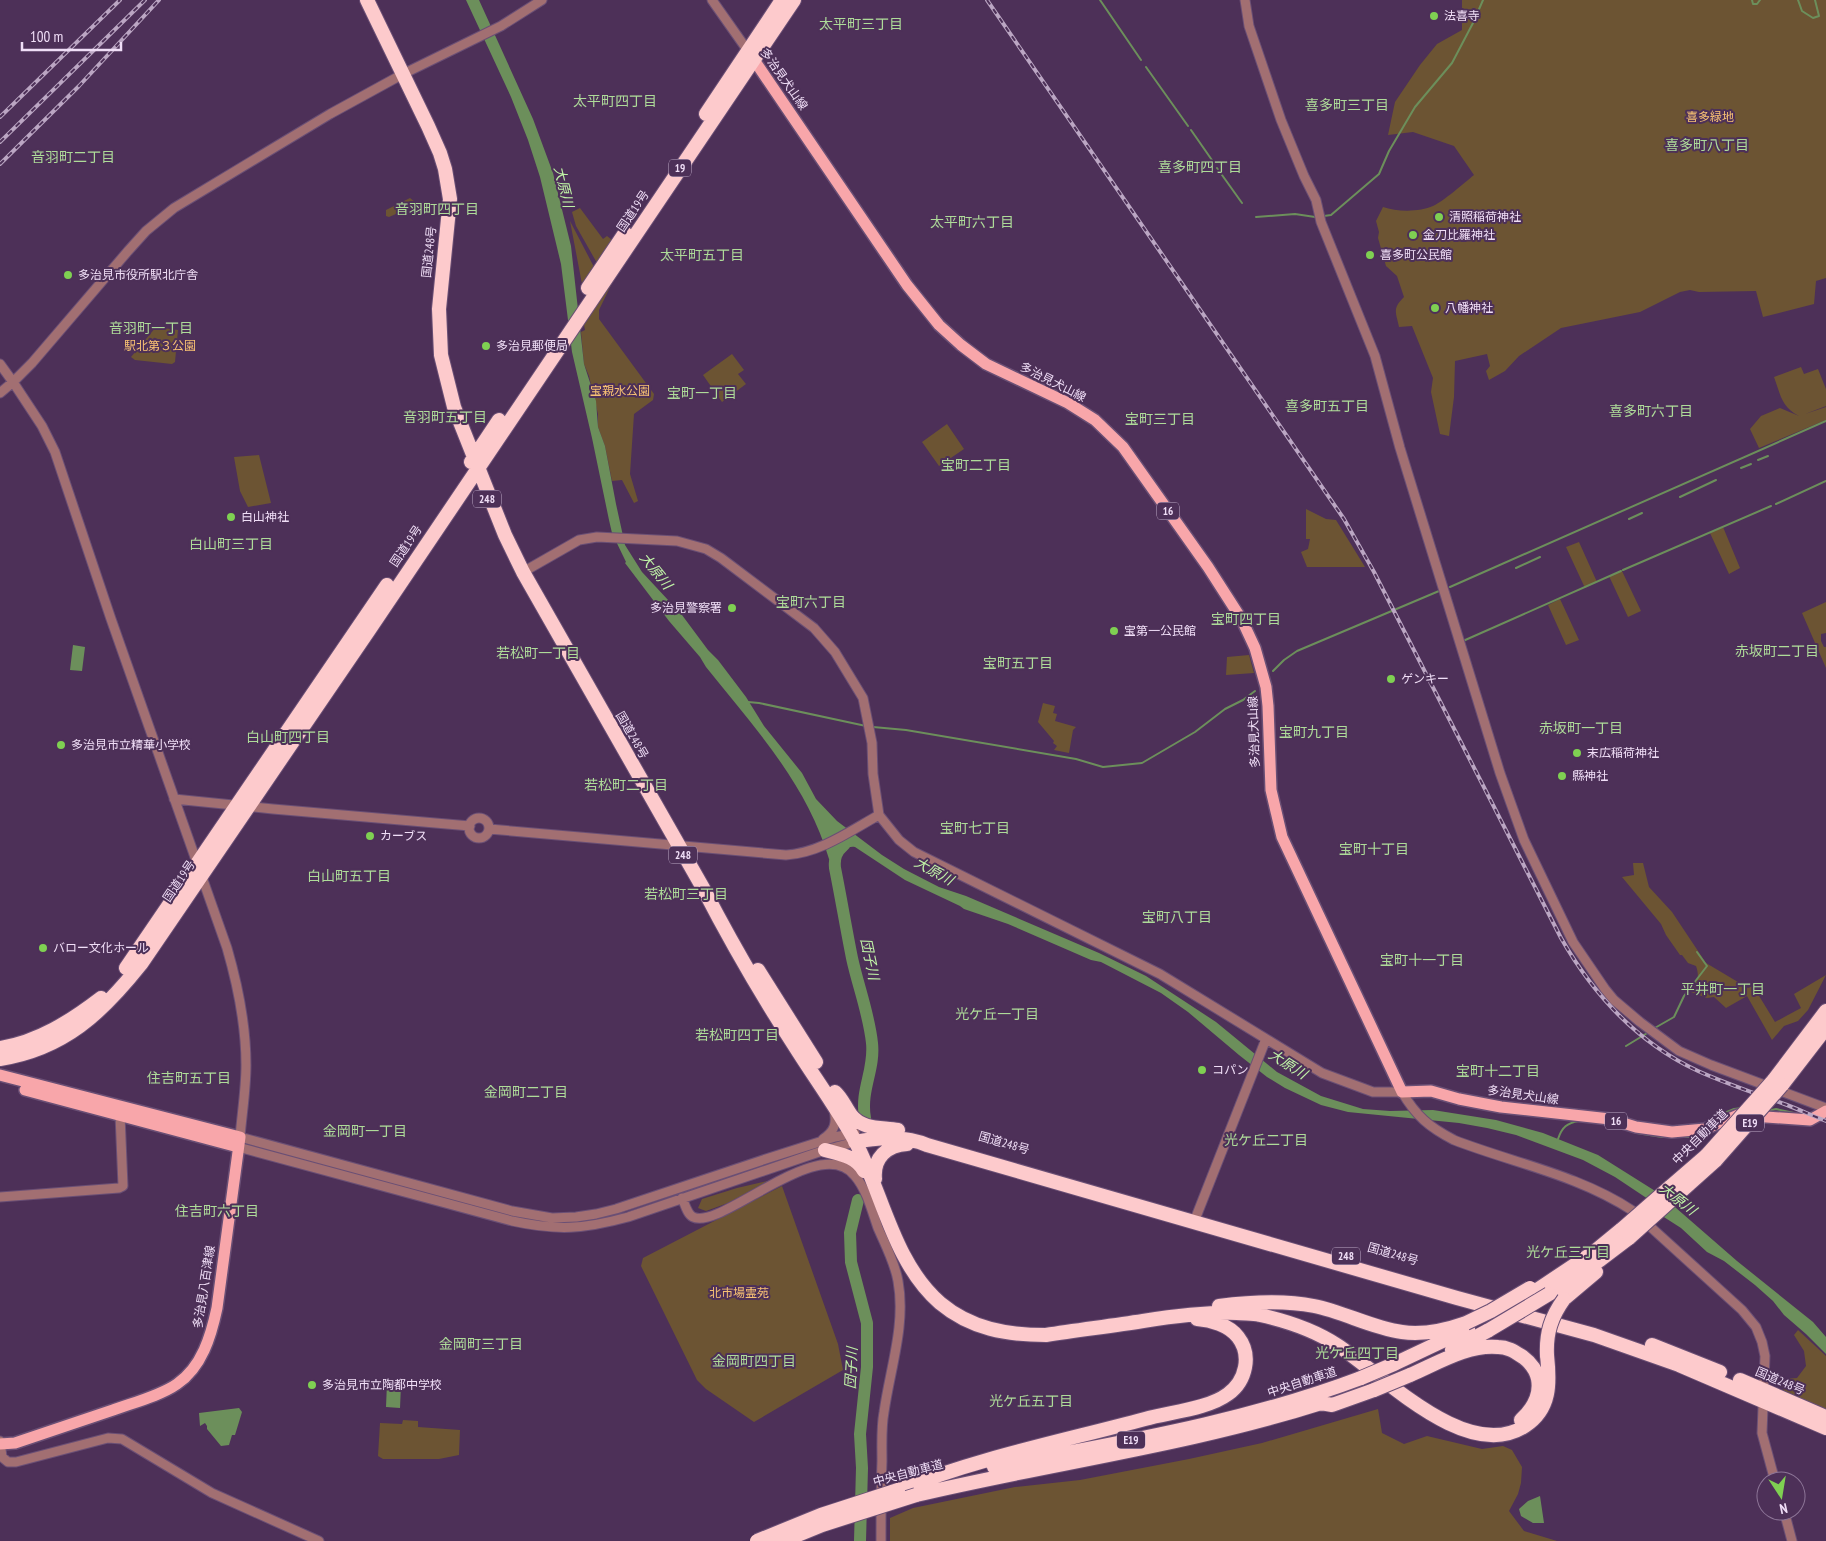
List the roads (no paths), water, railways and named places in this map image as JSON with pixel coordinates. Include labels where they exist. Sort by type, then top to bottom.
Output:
[{"type":"highway","name":"国道248号","points":[[367,0],[440,152],[450,199],[438,326],[441,355],[454,407],[527,569]]},
{"type":"highway","name":"国道19号","points":[[751,56],[782,0]]},
{"type":"highway","name":"国道19号","points":[[0,1059],[28,1052],[82,1026],[106,1005],[141,964],[199,871],[584,302],[600,268],[694,134],[794,0]]},
{"type":"highway","name":"国道248号","points":[[478,459],[505,535],[527,569],[683,847],[762,995],[834,1098],[856,1137]]},
{"type":"highway","name":"国道19号","points":[[244,805],[456,499],[478,459]]},
{"type":"highway","name":"248","points":[[456,499],[460,498],[468,488],[481,490],[485,494],[505,535]]},
{"type":"highway","name":"国道19号","points":[[0,1048],[26,1041],[75,1019],[102,997],[123,973],[199,871]]},
{"type":"highway","name":"中央自動車道","points":[[1778,1083],[1826,1011]]},
{"type":"highway","name":"中央自動車道","points":[[783,1541],[916,1495],[985,1479],[1196,1437],[1244,1425],[1320,1403],[1449,1351],[1489,1330],[1539,1290],[1600,1260],[1711,1157],[1826,1028]]},
{"type":"highway","name":"248","points":[[834,1098],[839,1096],[856,1120],[871,1128],[901,1132]]},
{"type":"highway","name":"国道248号","points":[[856,1137],[901,1132],[933,1139],[1195,1218]]},
{"type":"highway","name":"国道248号","points":[[856,1137],[918,1141],[1635,1340],[1680,1355],[1764,1395],[1826,1428]]},
{"type":"highway","points":[[856,1137],[893,1232],[914,1271],[927,1290],[941,1304],[960,1317],[981,1327],[994,1331],[1046,1335],[1174,1316],[1216,1313],[1257,1314],[1290,1323],[1318,1334],[1338,1346],[1428,1412],[1460,1428],[1488,1434],[1500,1434],[1520,1429],[1532,1422],[1541,1411],[1546,1403],[1549,1384],[1546,1342],[1554,1312],[1564,1299],[1628,1236]]},
{"type":"highway","points":[[927,1145],[904,1144],[892,1146],[886,1150],[878,1161],[873,1179],[913,1264],[927,1283],[951,1306],[967,1316],[1000,1328],[1034,1330],[1117,1316],[1217,1306],[1286,1303],[1336,1311],[1375,1325],[1403,1332],[1424,1332],[1470,1324],[1491,1311],[1539,1290],[1580,1255],[1594,1252],[1628,1236]]},
{"type":"highway","points":[[821,1146],[855,1160],[862,1166],[867,1177],[873,1179]]},
{"type":"highway","points":[[1217,1306],[1258,1308],[1294,1317],[1317,1326],[1343,1341],[1418,1398],[1451,1417],[1470,1425],[1497,1428],[1513,1424],[1531,1409],[1538,1395],[1537,1374],[1533,1366],[1510,1349],[1497,1346],[1475,1349],[1403,1370],[1368,1384]]},
{"type":"highway","points":[[898,1490],[928,1478],[1042,1444],[1208,1403],[1229,1393],[1241,1380],[1245,1370],[1245,1352],[1238,1337],[1225,1327],[1201,1320],[1144,1321]]},
{"type":"highway","name":"中央自動車道","points":[[1403,1370],[1470,1324]]},
{"type":"highway","name":"中央自動車道","points":[[757,1541],[821,1515],[898,1490],[993,1467],[1235,1418],[1312,1396],[1368,1384]]},
{"type":"highway","name":"国道248号","points":[[1764,1395],[1826,1417]]},
{"type":"main road","name":"多治見犬山線","points":[[751,56],[908,285],[939,325],[986,364],[1068,403],[1095,420],[1110,434],[1123,447],[1208,567],[1242,620],[1255,648],[1266,687],[1271,790],[1282,836],[1402,1092],[1431,1091],[1459,1099],[1501,1107],[1610,1119],[1636,1126],[1672,1132],[1704,1129],[1738,1115],[1810,1120],[1824,1108]]},
{"type":"main road","points":[[0,1075],[239,1142]]},
{"type":"main road","points":[[0,1083],[120,1115],[239,1142]]},
{"type":"main road","name":"多治見八百津線","points":[[0,1443],[15,1443],[134,1402],[177,1384],[188,1374],[204,1352],[212,1331],[217,1308],[239,1142]]},
{"type":"street","points":[[0,393],[32,363],[139,239],[174,208],[299,131],[403,74],[498,27],[542,0]]},
{"type":"street","points":[[712,0],[751,56]]},
{"type":"street","points":[[1245,0],[1249,26],[1280,120],[1316,200],[1321,222],[1376,356],[1400,448],[1500,773],[1524,840],[1573,942],[1600,983],[1614,1000],[1645,1027],[1679,1050],[1710,1065],[1805,1098],[1824,1108]]},
{"type":"street","points":[[0,364],[42,426],[55,452],[227,948],[238,988],[243,1016],[246,1064],[239,1142]]},
{"type":"street","points":[[527,569],[579,540],[604,537],[677,541],[706,549],[721,558],[814,628],[835,652],[863,698],[872,743],[873,774],[880,815],[899,840],[914,852],[1160,974],[1188,990],[1264,1042],[1322,1073],[1372,1092],[1402,1092],[1409,1105],[1423,1121],[1439,1132],[1472,1147],[1582,1184],[1616,1199],[1633,1211],[1742,1310],[1756,1327],[1765,1356],[1762,1433],[1772,1471]]},
{"type":"street","points":[[174,798],[470,826],[474,820],[480,818],[486,821],[489,829],[786,855],[800,854],[816,849],[880,815]]},
{"type":"street","points":[[1195,1218],[1264,1042]]},
{"type":"street","points":[[239,1142],[512,1221],[540,1226],[569,1228],[601,1224],[628,1217],[821,1146],[834,1128],[836,1117],[834,1098]]},
{"type":"street","points":[[0,1197],[119,1188],[123,1186],[120,1115]]},
{"type":"street","points":[[239,1142],[512,1211],[552,1218],[576,1217],[616,1209],[856,1137]]},
{"type":"street","points":[[682,1198],[690,1215],[695,1218],[704,1219],[789,1176],[815,1167],[830,1164],[848,1168],[860,1183],[898,1279],[900,1297],[900,1318],[882,1428],[881,1541]]},
{"type":"street","points":[[0,1443],[2,1456],[8,1462],[16,1462],[108,1438],[122,1438],[212,1493],[319,1541]]},
{"type":"street","points":[[1787,1521],[1792,1541]]},
{"type":"waterway","points":[[1100,0],[1141,60]]},
{"type":"waterway","points":[[1324,216],[1331,215],[1379,174],[1389,151],[1415,107],[1452,63],[1483,0]]},
{"type":"waterway","points":[[1752,0],[1753,4],[1757,4],[1760,0]]},
{"type":"waterway","points":[[1798,0],[1802,11],[1813,18],[1819,16],[1815,0]]},
{"type":"waterway","points":[[1146,67],[1188,126]]},
{"type":"waterway","points":[[1191,130],[1214,163]]},
{"type":"waterway","points":[[1217,168],[1242,203]]},
{"type":"waterway","points":[[1256,217],[1295,214],[1315,217]]},
{"type":"waterway","points":[[1450,587],[1826,421]]},
{"type":"waterway","points":[[1758,460],[1768,456]]},
{"type":"waterway","points":[[1741,468],[1751,464]]},
{"type":"waterway","points":[[1680,497],[1716,480]]},
{"type":"waterway","points":[[1776,504],[1826,481]]},
{"type":"waterway","points":[[1623,570],[1771,506]]},
{"type":"waterway","points":[[1629,519],[1642,513]]},
{"type":"waterway","points":[[1516,568],[1540,557]]},
{"type":"waterway","points":[[1463,641],[1621,571]]},
{"type":"waterway","points":[[1273,671],[1297,651],[1439,591]]},
{"type":"waterway","points":[[873,727],[906,730],[1076,759],[1103,767],[1142,763],[1195,732],[1225,709],[1243,700],[1255,691]]},
{"type":"waterway","points":[[748,702],[866,726]]},
{"type":"waterway","name":"団子川","points":[[844,845],[836,855],[835,868],[852,958],[872,1043],[871,1062],[864,1098],[865,1118]]},
{"type":"waterway","points":[[1653,1029],[1674,1017],[1684,996],[1707,966],[1697,952]]},
{"type":"waterway","points":[[1626,1046],[1649,1032]]},
{"type":"waterway","points":[[1715,1117],[1734,1109],[1742,1108]]},
{"type":"waterway","points":[[1767,1111],[1776,1109],[1794,1113]]},
{"type":"waterway","points":[[1558,1139],[1561,1131],[1566,1126],[1579,1121]]},
{"type":"waterway","points":[[1637,1133],[1662,1137],[1697,1137]]},
{"type":"waterway","name":"団子川","points":[[858,1200],[850,1233],[851,1262],[867,1323],[867,1367],[860,1434],[862,1468],[860,1541]]},
{"type":"railway","points":[[0,117],[120,0]]},
{"type":"railway","points":[[0,142],[145,0]]},
{"type":"railway","points":[[0,164],[79,86],[159,0]]},
{"type":"railway","points":[[987,0],[1344,519],[1374,572],[1561,938],[1587,978],[1619,1015],[1676,1060],[1709,1076],[1826,1121]]},
{"type":"place","name":"法喜寺","points":[[1434,16]]},
{"type":"place","name":"清照稲荷神社","points":[[1439,217]]},
{"type":"place","name":"金刀比羅神社","points":[[1413,235]]},
{"type":"place","name":"喜多町公民館","points":[[1370,255]]},
{"type":"place","name":"多治見市役所駅北庁舎","points":[[68,275]]},
{"type":"place","name":"八幡神社","points":[[1435,308]]},
{"type":"place","name":"多治見郵便局","points":[[486,346]]},
{"type":"place","name":"白山神社","points":[[231,517]]},
{"type":"place","name":"多治見警察署","points":[[732,608]]},
{"type":"place","name":"宝第一公民館","points":[[1114,631]]},
{"type":"place","name":"ゲンキー","points":[[1391,679]]},
{"type":"place","name":"多治見市立精華小学校","points":[[61,745]]},
{"type":"place","name":"末広稲荷神社","points":[[1577,753]]},
{"type":"place","name":"縣神社","points":[[1562,776]]},
{"type":"place","name":"カーブス","points":[[370,836]]},
{"type":"place","name":"バロー文化ホール","points":[[43,948]]},
{"type":"place","name":"コパン","points":[[1202,1070]]},
{"type":"place","name":"多治見市立陶都中学校","points":[[312,1385]]},
{"type":"district","name":"太平町三丁目","points":[[861,24]]},
{"type":"district","name":"太平町四丁目","points":[[615,101]]},
{"type":"district","name":"喜多町三丁目","points":[[1347,105]]},
{"type":"district","name":"喜多町八丁目","points":[[1707,145]]},
{"type":"district","name":"音羽町二丁目","points":[[73,157]]},
{"type":"district","name":"喜多町四丁目","points":[[1200,167]]},
{"type":"district","name":"音羽町四丁目","points":[[437,209]]},
{"type":"district","name":"太平町六丁目","points":[[972,222]]},
{"type":"district","name":"太平町五丁目","points":[[702,255]]},
{"type":"district","name":"音羽町一丁目","points":[[151,328]]},
{"type":"district","name":"宝町一丁目","points":[[702,393]]},
{"type":"district","name":"喜多町五丁目","points":[[1327,406]]},
{"type":"district","name":"喜多町六丁目","points":[[1651,411]]},
{"type":"district","name":"音羽町五丁目","points":[[445,417]]},
{"type":"district","name":"宝町三丁目","points":[[1160,419]]},
{"type":"district","name":"宝町二丁目","points":[[976,465]]},
{"type":"district","name":"白山町三丁目","points":[[231,544]]},
{"type":"district","name":"宝町六丁目","points":[[811,602]]},
{"type":"district","name":"宝町四丁目","points":[[1246,619]]},
{"type":"district","name":"赤坂町二丁目","points":[[1777,651]]},
{"type":"district","name":"若松町一丁目","points":[[538,653]]},
{"type":"district","name":"宝町五丁目","points":[[1018,663]]},
{"type":"district","name":"赤坂町一丁目","points":[[1581,728]]},
{"type":"district","name":"宝町九丁目","points":[[1314,732]]},
{"type":"district","name":"白山町四丁目","points":[[288,737]]},
{"type":"district","name":"若松町二丁目","points":[[626,785]]},
{"type":"district","name":"宝町七丁目","points":[[975,828]]},
{"type":"district","name":"宝町十丁目","points":[[1374,849]]},
{"type":"district","name":"白山町五丁目","points":[[349,876]]},
{"type":"district","name":"若松町三丁目","points":[[686,894]]},
{"type":"district","name":"宝町八丁目","points":[[1177,917]]},
{"type":"district","name":"宝町十一丁目","points":[[1422,960]]},
{"type":"district","name":"平井町一丁目","points":[[1723,989]]},
{"type":"district","name":"光ケ丘一丁目","points":[[997,1014]]},
{"type":"district","name":"若松町四丁目","points":[[737,1035]]},
{"type":"district","name":"宝町十二丁目","points":[[1498,1071]]},
{"type":"district","name":"住吉町五丁目","points":[[189,1078]]},
{"type":"district","name":"金岡町二丁目","points":[[526,1092]]},
{"type":"district","name":"金岡町一丁目","points":[[365,1131]]},
{"type":"district","name":"光ケ丘二丁目","points":[[1266,1140]]},
{"type":"district","name":"住吉町六丁目","points":[[217,1211]]},
{"type":"district","name":"光ケ丘三丁目","points":[[1568,1252]]},
{"type":"district","name":"金岡町三丁目","points":[[481,1344]]},
{"type":"district","name":"光ケ丘四丁目","points":[[1357,1353]]},
{"type":"district","name":"金岡町四丁目","points":[[754,1361]]},
{"type":"district","name":"光ケ丘五丁目","points":[[1031,1401]]},
{"type":"park label","name":"喜多緑地","points":[[1710,117]]},
{"type":"park label","name":"駅北第３公園","points":[[160,346]]},
{"type":"park label","name":"宝親水公園","points":[[620,391]]},
{"type":"park label","name":"北市場霊苑","points":[[739,1293]]},
{"type":"water label","name":"大原川","points":[[564,187]]},
{"type":"water label","name":"大原川","points":[[656,571]]},
{"type":"water label","name":"大原川","points":[[934,871]]},
{"type":"water label","name":"大原川","points":[[1288,1064]]},
{"type":"water label","name":"大原川","points":[[1678,1199]]}]
